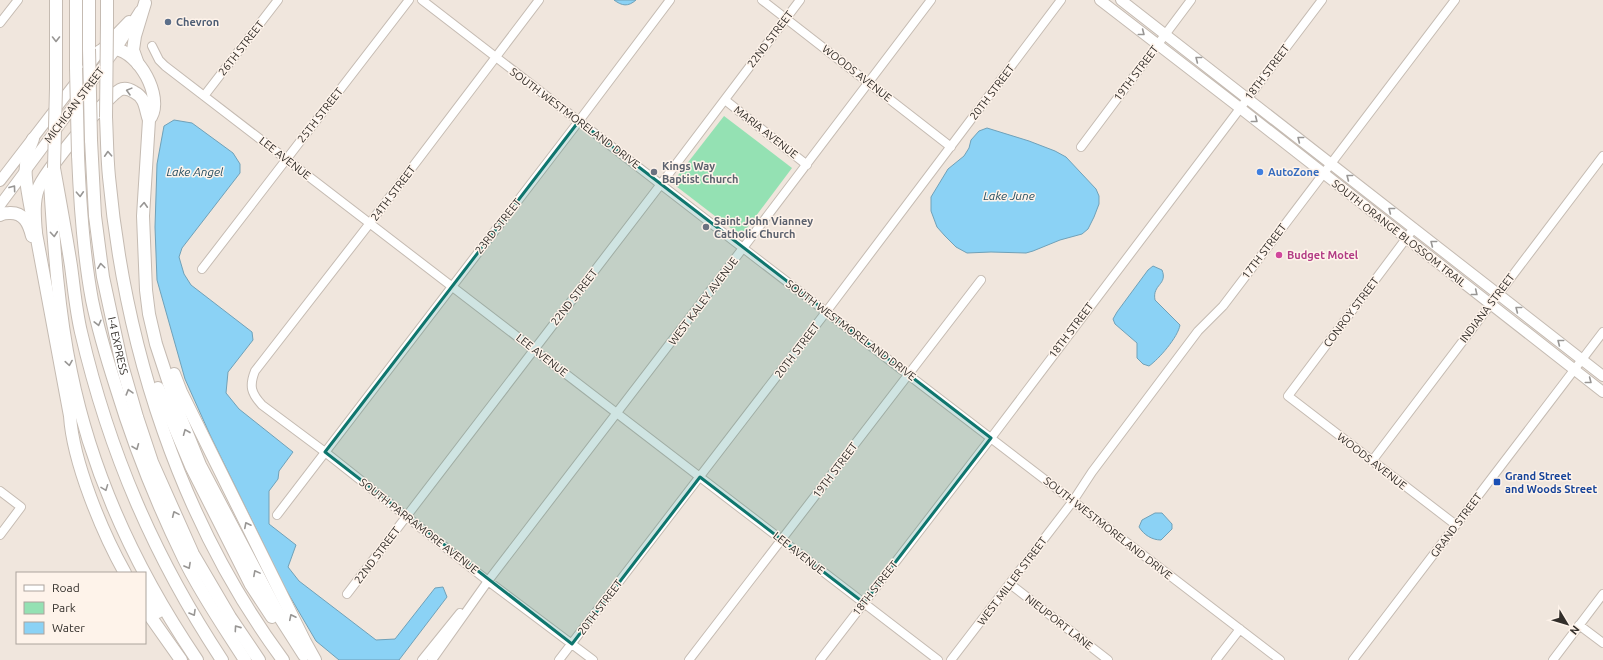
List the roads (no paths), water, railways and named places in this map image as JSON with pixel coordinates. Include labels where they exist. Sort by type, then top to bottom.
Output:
[{"type":"highway","points":[[56,0],[54,168],[81,331],[102,410],[130,489],[162,558],[222,660]]},
{"type":"highway","name":"I-4 EXPRESS","points":[[76,0],[78,155],[82,226],[93,300],[110,367],[130,434],[184,560],[245,660]]},
{"type":"highway","name":"I-4 EXPRESS","points":[[89,0],[95,50],[91,140],[95,216],[103,277],[122,365],[152,462],[193,554],[230,617],[259,660]]},
{"type":"highway","points":[[107,0],[106,117],[109,176],[126,291],[140,358],[171,453],[218,558],[249,610],[283,660]]},
{"type":"highway","points":[[138,64],[133,50],[135,36],[146,1]]},
{"type":"highway","points":[[95,50],[116,49],[123,51],[138,64],[147,77],[153,92],[152,114],[149,120]]},
{"type":"highway","points":[[36,234],[35,208],[38,189],[43,178],[67,147],[112,96],[122,89],[130,90],[140,95],[145,105],[149,120],[144,216],[146,290],[156,344],[185,429],[200,465],[281,619],[310,658]]},
{"type":"highway","points":[[33,139],[27,153],[24,172],[70,416],[91,483],[125,559],[133,572]]},
{"type":"highway","points":[[54,168],[50,180],[61,309],[71,372],[97,467],[120,527],[144,572]]},
{"type":"highway","points":[[0,215],[3,213],[14,212],[25,218],[31,231],[45,286]]},
{"type":"highway","points":[[145,244],[162,341],[181,392],[283,598],[310,658]]},
{"type":"highway","points":[[140,358],[153,376],[191,466],[252,585],[281,630],[310,658]]},
{"type":"highway","points":[[70,416],[70,429],[82,475],[100,521],[125,572]]},
{"type":"highway","points":[[146,575],[194,656]]},
{"type":"highway","points":[[146,594],[159,613],[194,656]]},
{"type":"highway","points":[[146,610],[180,660]]},
{"type":"main road","name":"SOUTH ORANGE BLOSSOM TRAIL","points":[[1100,0],[1603,392]]},
{"type":"main road","name":"SOUTH ORANGE BLOSSOM TRAIL","points":[[1121,0],[1603,376]]},
{"type":"main road","name":"MICHIGAN STREET","points":[[0,181],[33,139],[95,50],[146,1]]},
{"type":"main road","name":"MICHIGAN STREET","points":[[0,205],[116,49],[146,1]]},
{"type":"street","points":[[0,23],[18,0]]},
{"type":"street","name":"26TH STREET","points":[[204,96],[278,0]]},
{"type":"street","name":"25TH STREET","points":[[202,269],[409,0]]},
{"type":"street","name":"SOUTH WESTMORELAND DRIVE","points":[[422,0],[1280,660]]},
{"type":"street","name":"24TH STREET","points":[[252,388],[251,380],[255,371],[370,223],[539,0]]},
{"type":"street","name":"23RD STREET","points":[[277,515],[670,0]]},
{"type":"street","name":"WOODS AVENUE","points":[[762,0],[951,146]]},
{"type":"street","name":"22ND STREET","points":[[347,594],[800,0]]},
{"type":"street","name":"WEST KALEY AVENUE","points":[[488,581],[807,165],[931,0]]},
{"type":"street","name":"20TH STREET","points":[[560,660],[826,312],[1061,0]]},
{"type":"street","name":"19TH STREET","points":[[1081,147],[1191,0]]},
{"type":"street","name":"18TH STREET","points":[[820,660],[991,438],[1322,0]]},
{"type":"street","name":"17TH STREET","points":[[1073,501],[1092,472],[1198,331],[1223,306],[1455,0]]},
{"type":"street","name":"LEE AVENUE","points":[[152,46],[155,54],[162,63],[204,96],[938,660]]},
{"type":"street","name":"MARIA AVENUE","points":[[725,100],[807,165]]},
{"type":"street","name":"INDIANA STREET","points":[[1372,461],[1603,156]]},
{"type":"street","name":"CONROY STREET","points":[[1288,396],[1414,228]]},
{"type":"street","name":"19TH STREET","points":[[689,660],[981,280]]},
{"type":"street","name":"GRAND STREET","points":[[1353,660],[1603,332]]},
{"type":"street","name":"SOUTH PARRAMORE AVENUE","points":[[252,388],[254,396],[262,406],[325,452],[488,581],[593,660]]},
{"type":"street","name":"WOODS AVENUE","points":[[1288,396],[1456,525]]},
{"type":"street","points":[[0,491],[21,507],[0,535]]},
{"type":"street","name":"WEST MILLER STREET","points":[[951,660],[1073,501]]},
{"type":"street","points":[[422,660],[488,581]]},
{"type":"street","points":[[432,660],[488,581]]},
{"type":"street","name":"NIEUPORT LANE","points":[[1010,584],[1108,660]]},
{"type":"street","points":[[1552,660],[1603,594]]},
{"type":"street","points":[[1579,625],[1603,643]]},
{"type":"street","points":[[1216,660],[1240,629]]},
{"type":"water","points":[[614,0],[636,0],[628,5],[625,5]]},
{"type":"water","name":"Lake Angel","points":[[174,120],[192,123],[233,153],[240,164],[240,173],[182,248],[179,257],[184,274],[191,285],[252,332],[253,340],[228,372],[226,393],[239,409],[293,452],[279,471],[278,479],[269,491],[269,524],[296,545],[288,567],[299,581],[376,640],[395,639],[435,588],[443,587],[447,597],[399,660],[339,660],[316,641],[285,588],[211,437],[185,379],[157,280],[155,227],[157,164],[164,126]]},
{"type":"water","name":"Lake June","points":[[987,128],[1029,141],[1066,157],[1096,189],[1099,196],[1099,204],[1088,229],[1082,234],[1060,240],[1026,253],[967,253],[956,247],[945,236],[937,227],[931,211],[931,197],[948,169],[964,156],[969,148],[971,140],[979,131]]},
{"type":"water","points":[[1153,266],[1162,270],[1163,275],[1162,282],[1157,287],[1155,300],[1180,325],[1179,330],[1168,347],[1149,366],[1143,364],[1137,358],[1137,343],[1115,324],[1113,319],[1148,270]]},
{"type":"water","points":[[1155,513],[1162,513],[1172,524],[1172,529],[1161,540],[1148,536],[1139,527],[1142,520]]},
{"type":"place","name":"Chevron","points":[[168,22]]},
{"type":"place","name":"Kings Way Baptist Church","points":[[654,172]]},
{"type":"place","name":"AutoZone","points":[[1260,172]]},
{"type":"place","name":"Saint John Vianney Catholic Church","points":[[706,227]]},
{"type":"place","name":"Budget Motel","points":[[1279,255]]},
{"type":"place","name":"Grand Street and Woods Street","points":[[1497,482]]}]
